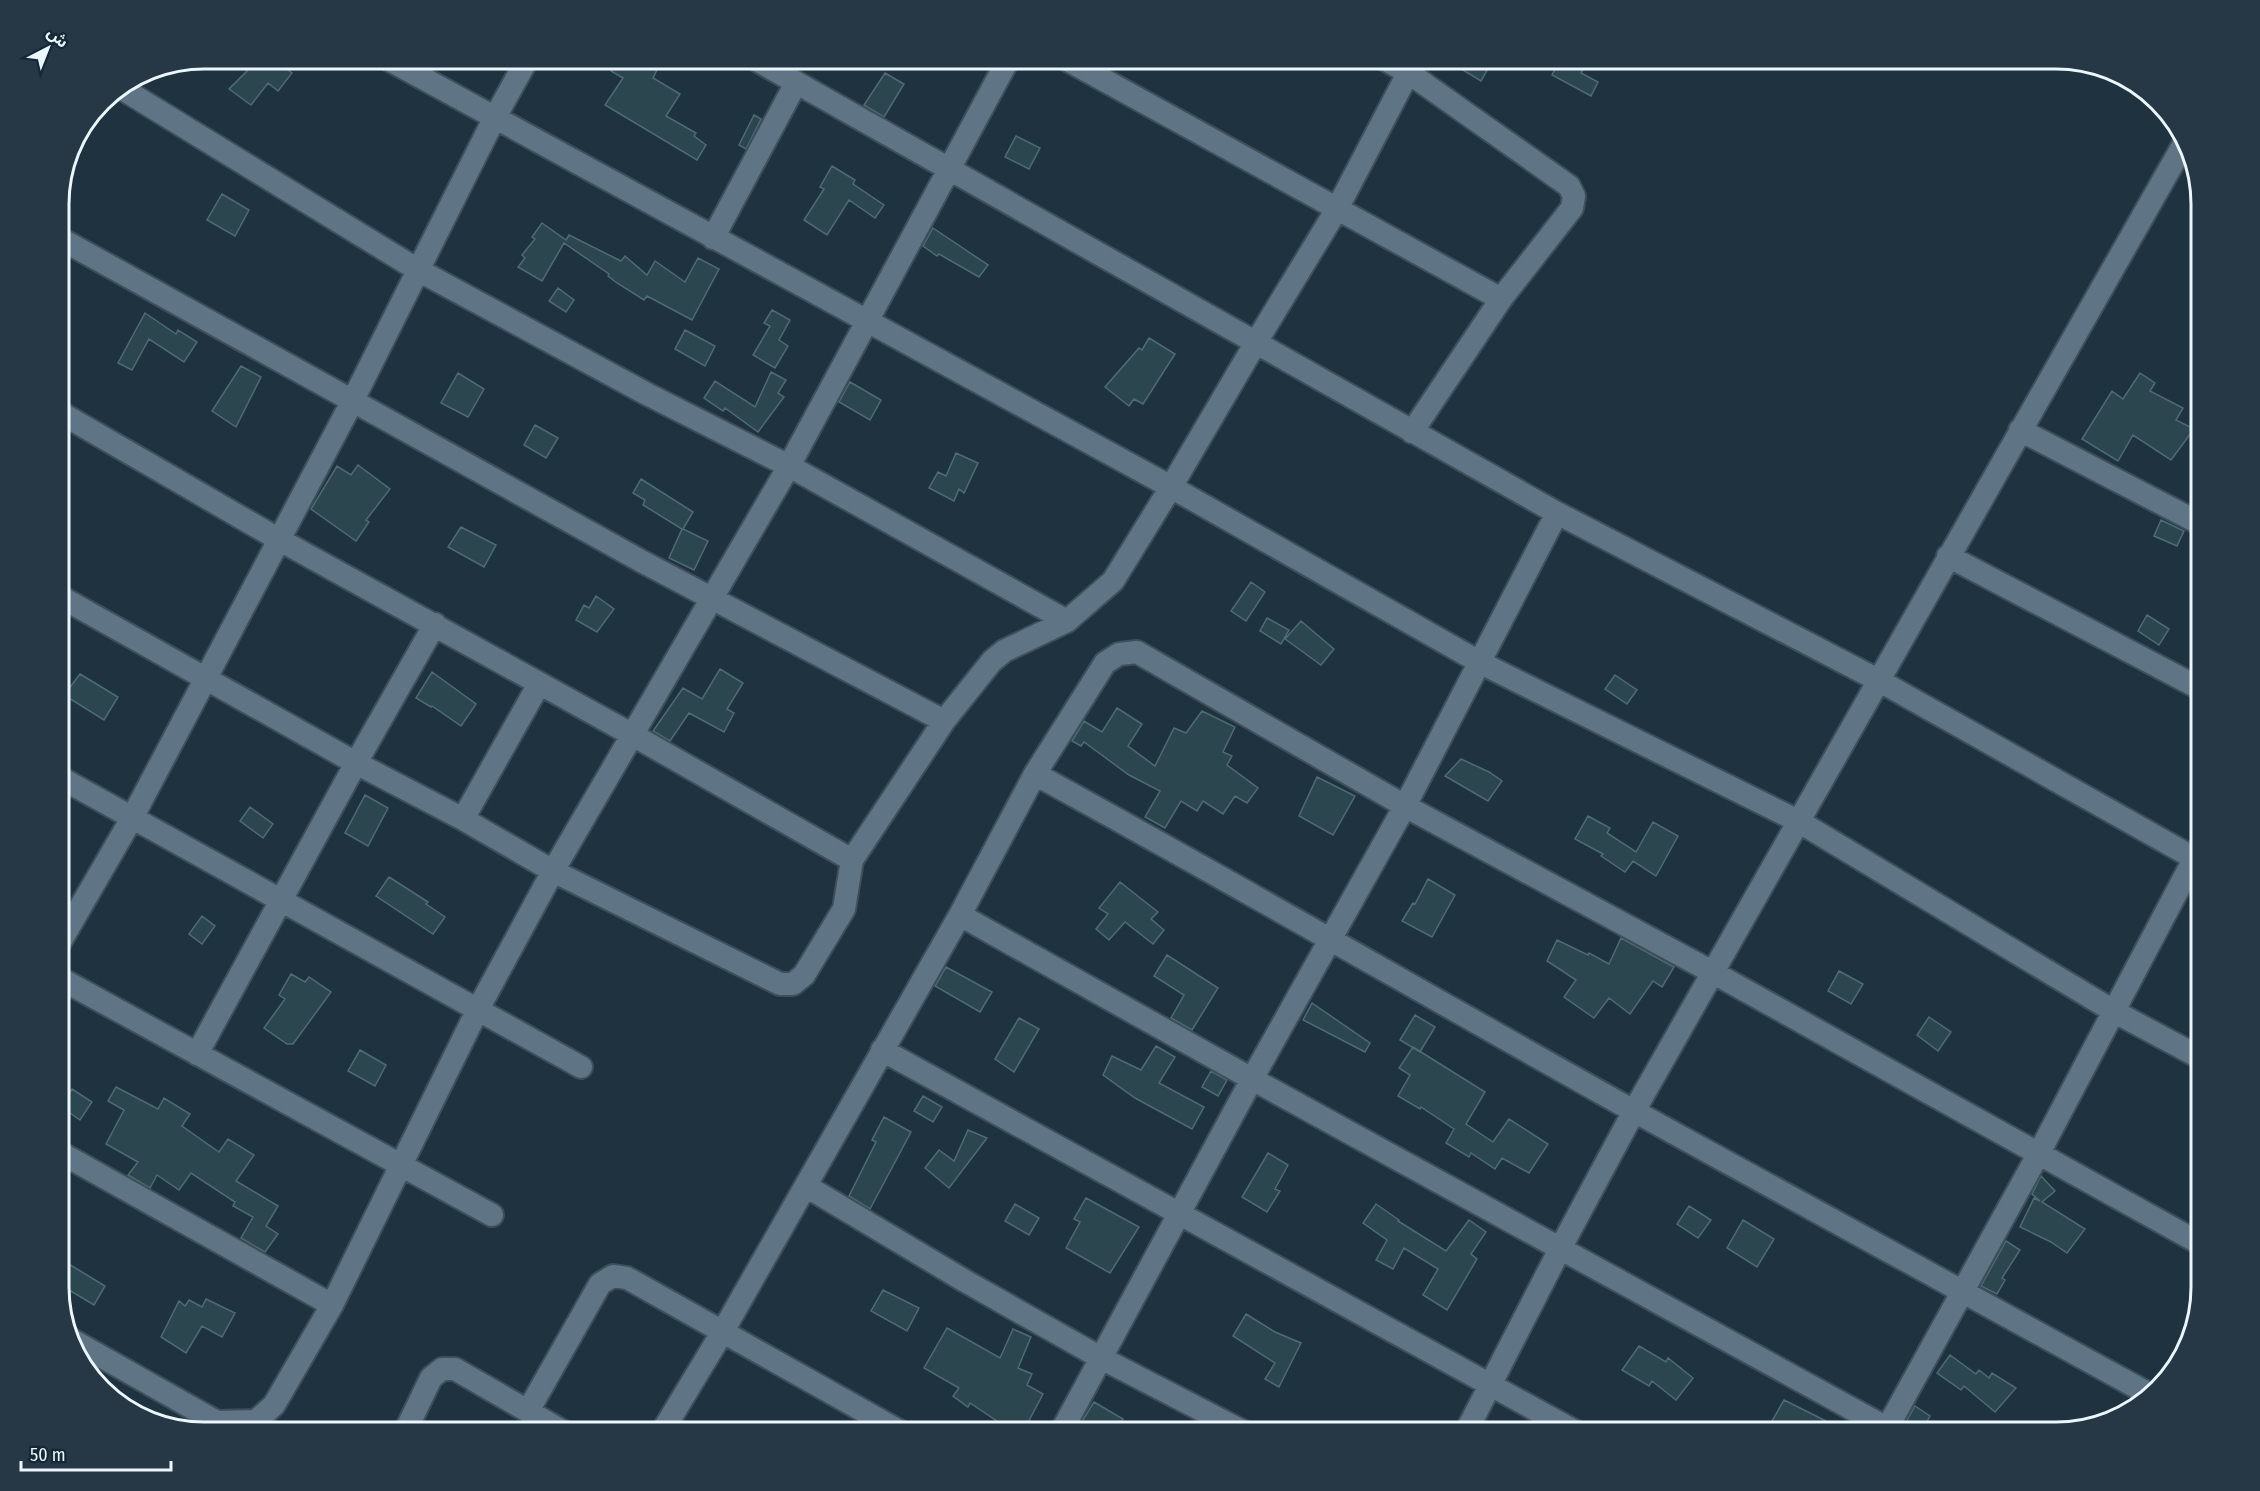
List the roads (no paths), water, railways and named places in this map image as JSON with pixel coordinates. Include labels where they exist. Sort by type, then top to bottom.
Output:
[{"type":"street","points":[[405,69],[1171,487],[1481,663],[1798,821],[2115,1012],[2191,1052]]},
{"type":"street","points":[[69,927],[132,818],[352,402],[494,119],[522,69]]},
{"type":"street","points":[[772,69],[1557,513],[1878,680],[2191,852]]},
{"type":"street","points":[[83,1346],[217,1422],[256,1421],[274,1405],[332,1305],[477,1011],[553,871],[789,466],[1003,69]]},
{"type":"street","points":[[1084,69],[1501,299]]},
{"type":"street","points":[[69,602],[205,680],[464,819],[553,871],[780,984],[793,984],[804,975],[844,909],[852,860],[944,721],[997,656],[1067,621],[1113,581],[1337,209],[1410,69]]},
{"type":"street","points":[[1412,432],[1501,299],[1572,208],[1574,196],[1569,186],[1416,69]]},
{"type":"street","points":[[713,238],[796,83]]},
{"type":"street","points":[[128,93],[418,270],[789,466],[1067,621]]},
{"type":"street","points":[[1471,1422],[1560,1249],[1634,1112],[2180,151]]},
{"type":"street","points":[[69,244],[352,402],[713,599],[944,721]]},
{"type":"street","points":[[69,418],[278,539],[632,734],[852,860]]},
{"type":"street","points":[[2020,430],[2191,518]]},
{"type":"street","points":[[1066,1422],[1252,1079],[1404,806],[1481,663],[1557,513]]},
{"type":"street","points":[[1948,556],[2191,683]]},
{"type":"street","points":[[196,1054],[435,624]]},
{"type":"street","points":[[668,1422],[723,1331],[960,915],[1035,774],[1105,663],[1119,654],[1137,652],[1404,806],[1714,973],[2191,1238]]},
{"type":"street","points":[[464,819],[539,684]]},
{"type":"street","points":[[1035,774],[1634,1112],[2142,1390]]},
{"type":"street","points":[[69,783],[580,1067]]},
{"type":"street","points":[[1894,1422],[1962,1290],[2039,1153],[2191,871]]},
{"type":"street","points":[[960,915],[1873,1422]]},
{"type":"street","points":[[69,984],[492,1215]]},
{"type":"street","points":[[882,1050],[1558,1422]]},
{"type":"street","points":[[69,1158],[332,1305]]},
{"type":"street","points":[[806,1186],[965,1281],[1101,1358],[1225,1422]]},
{"type":"street","points":[[528,1411],[600,1284],[613,1276],[627,1278],[883,1422]]},
{"type":"street","points":[[410,1422],[430,1378],[442,1369],[455,1369],[547,1422]]}]
